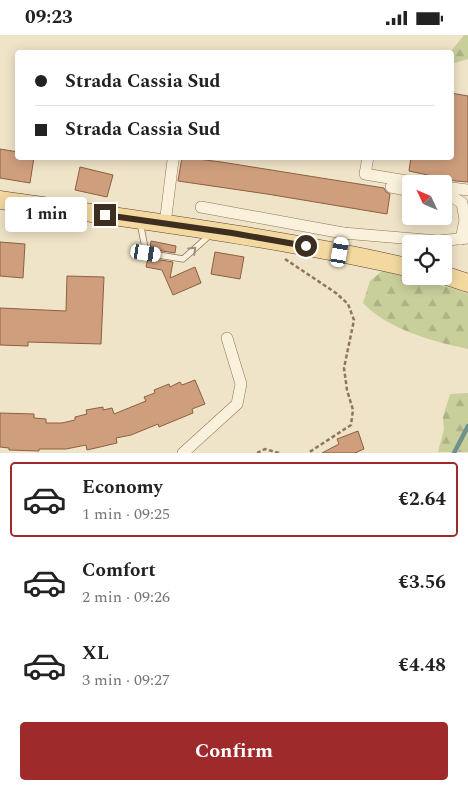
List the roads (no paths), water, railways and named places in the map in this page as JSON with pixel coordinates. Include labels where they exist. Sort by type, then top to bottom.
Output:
[{"type":"main road","points":[[0,200],[273,240],[402,266]]},
{"type":"main road","points":[[452,278],[468,283]]},
{"type":"street","points":[[164,224],[172,160]]},
{"type":"street","points":[[367,160],[364,174],[402,180]]},
{"type":"street","points":[[391,187],[402,189]]},
{"type":"street","points":[[452,188],[468,190]]},
{"type":"street","points":[[201,207],[343,233],[438,241],[464,238],[465,220],[462,203],[452,198]]},
{"type":"street","points":[[340,252],[343,233]]},
{"type":"street","points":[[183,453],[237,405],[241,384],[227,338]]},
{"type":"lane","points":[[140,220],[146,253],[184,259],[214,231]]},
{"type":"waterway","points":[[454,453],[468,426]]}]
